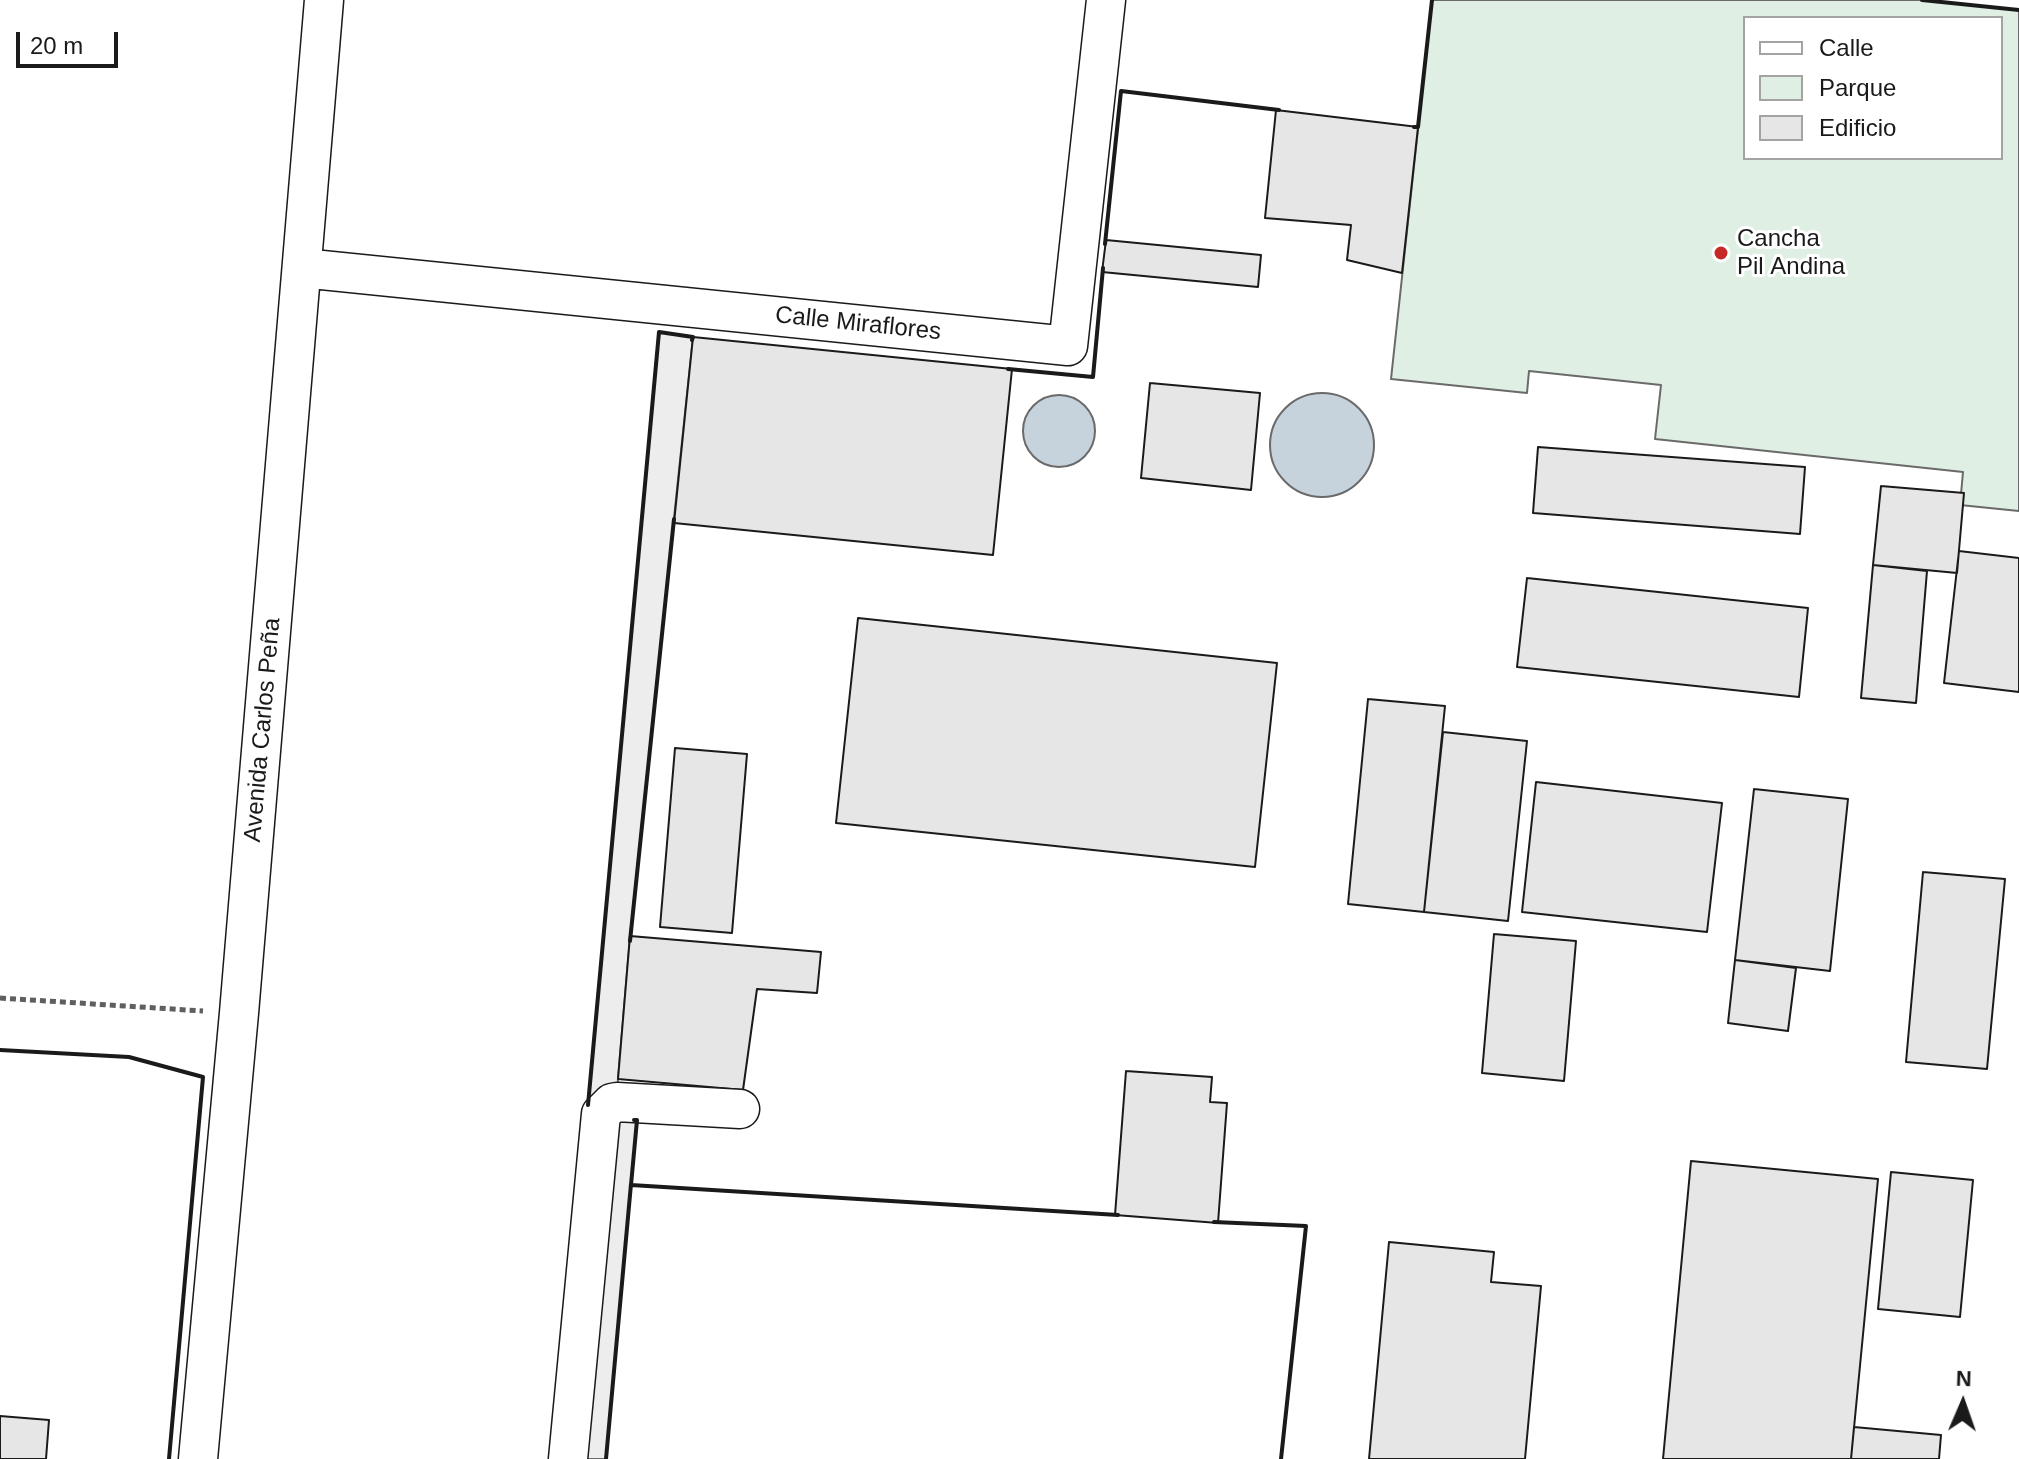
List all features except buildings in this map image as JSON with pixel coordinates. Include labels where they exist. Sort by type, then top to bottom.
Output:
[{"type":"street","name":"Avenida Carlos Peña","points":[[198,1459],[239,1013],[324,0]]},
{"type":"street","name":"Calle Miraflores","points":[[302,268],[1068,346],[1106,0]]},
{"type":"street","points":[[568,1459],[601,1114],[617,1102],[740,1109]]},
{"type":"path","points":[[0,998],[239,1013]]},
{"type":"green space","name":"Cancha Pil Andina","points":[[1432,0],[1922,0],[2019,10],[2019,511],[1960,505],[1963,472],[1655,439],[1661,385],[1529,371],[1527,393],[1391,379]]},
{"type":"shaded area","points":[[659,332],[693,337],[630,936],[618,1079],[616,1118],[637,1121],[606,1459],[556,1459]]},
{"type":"shaded area","points":[[1322,393],[1342,397],[1359,408],[1370,425],[1374,445],[1370,465],[1359,482],[1342,493],[1322,497],[1302,493],[1285,482],[1274,465],[1270,445],[1274,425],[1285,408],[1302,397]]},
{"type":"shaded area","points":[[1059,395],[1085,405],[1095,431],[1085,457],[1059,467],[1033,457],[1023,431],[1033,405]]},
{"type":"wall","points":[[1414,127],[1418,127],[1432,0]]},
{"type":"wall","points":[[1922,0],[2019,10]]},
{"type":"wall","points":[[1105,244],[1121,91],[1279,110]]},
{"type":"wall","points":[[1008,369],[1093,377],[1103,268]]},
{"type":"wall","points":[[588,1105],[659,332],[693,337],[692,340]]},
{"type":"wall","points":[[630,941],[674,519]]},
{"type":"wall","points":[[0,1050],[129,1057],[203,1077],[169,1459]]},
{"type":"wall","points":[[634,1120],[637,1120],[631,1185],[1118,1215]]},
{"type":"wall","points":[[606,1459],[631,1184]]},
{"type":"wall","points":[[1214,1222],[1306,1226],[1281,1459]]},
{"type":"place","name":"Cancha Pil Andina","points":[[1721,253]]}]
